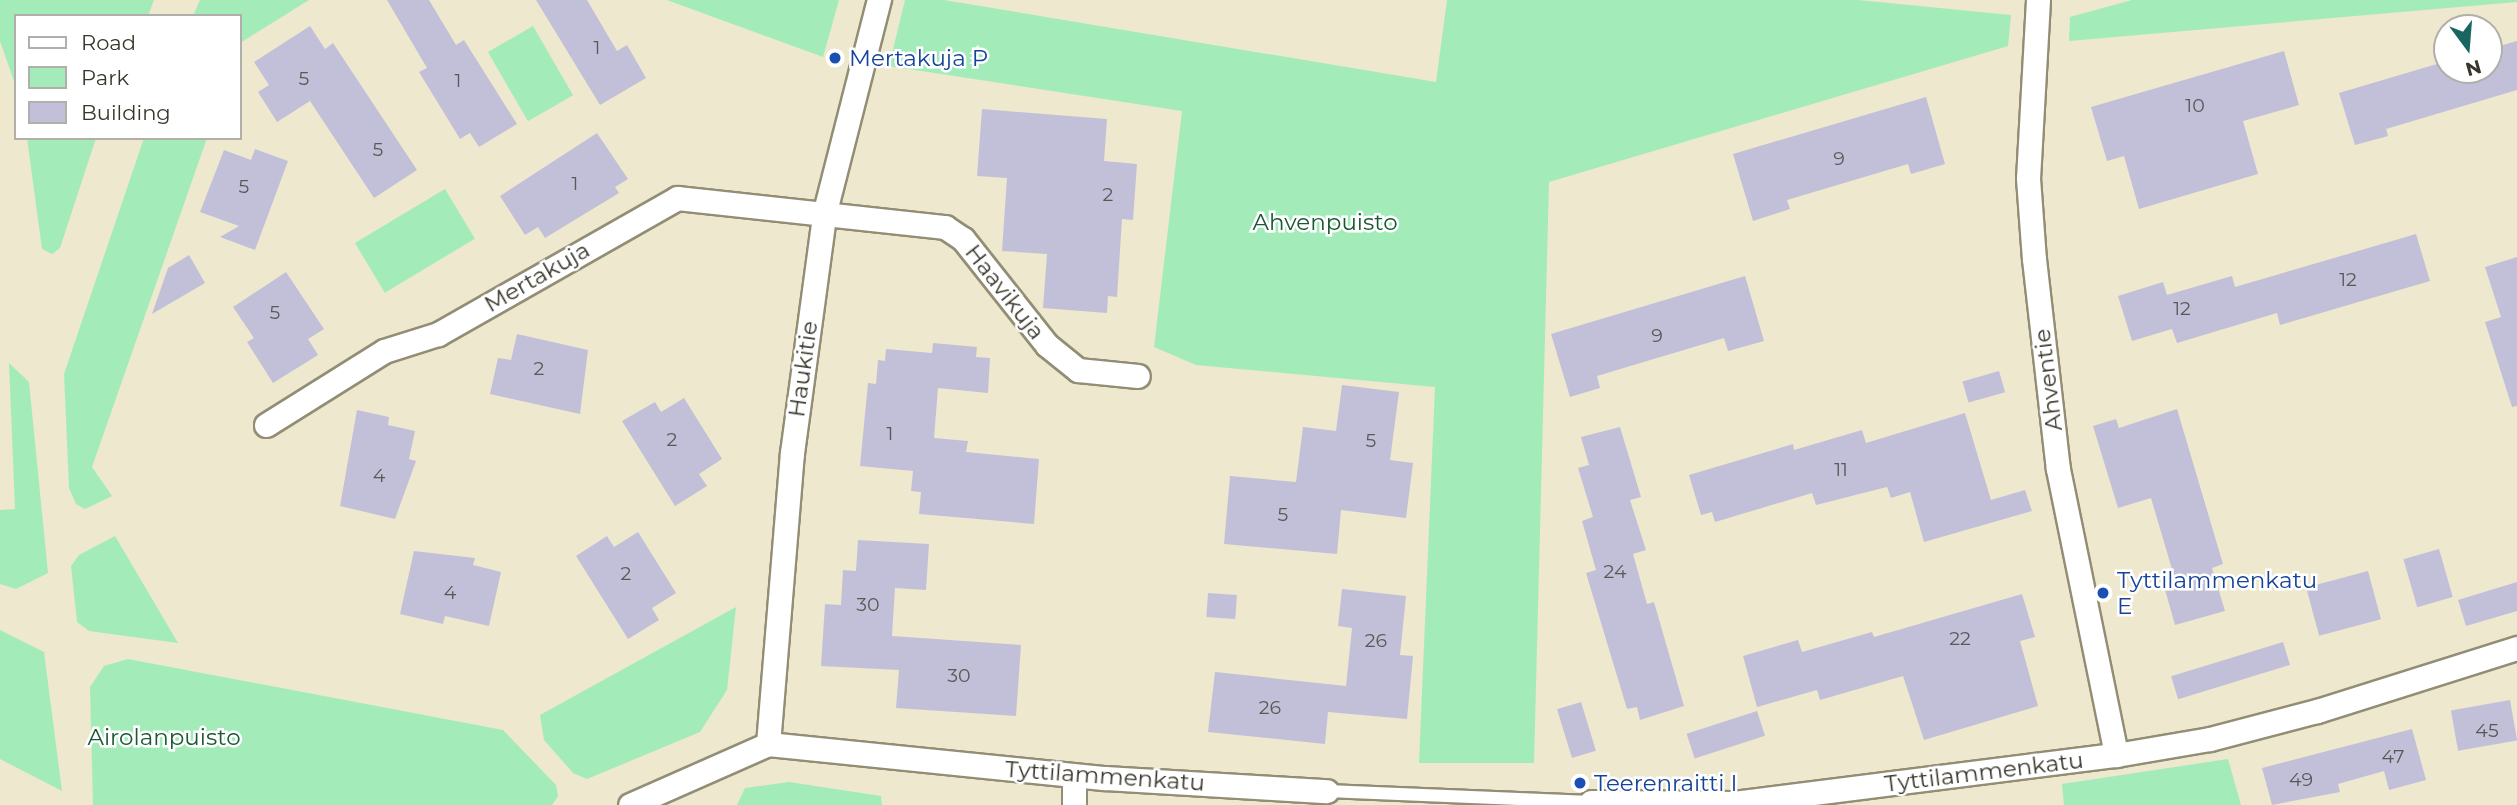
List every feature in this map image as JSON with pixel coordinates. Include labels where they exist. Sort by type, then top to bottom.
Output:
[{"type":"street","name":"Haukitie","points":[[768,744],[792,453],[824,215],[878,0]]},
{"type":"street","name":"Ahventie","points":[[2038,0],[2028,178],[2034,259],[2058,469],[2116,755]]},
{"type":"street","name":"Mertakuja","points":[[266,425],[384,351],[438,334],[677,198],[824,215]]},
{"type":"street","name":"Haavikuja","points":[[824,215],[945,228],[963,239],[1047,345],[1078,370],[1138,376]]},
{"type":"street","name":"Tyttilammenkatu","points":[[1591,802],[1734,804],[2116,755],[2210,739],[2316,711],[2517,648]]},
{"type":"street","name":"Tyttilammenkatu","points":[[768,744],[1074,775],[1327,791]]},
{"type":"street","points":[[630,805],[768,744]]},
{"type":"street","points":[[1074,775],[1074,805]]},
{"type":"lane","name":"Tyttilammenkatu","points":[[1327,791],[1591,802]]},
{"type":"green space","points":[[0,0],[154,0],[149,14],[14,14],[14,81],[0,41]]},
{"type":"green space","points":[[200,0],[309,0],[242,42],[242,14],[194,14]]},
{"type":"green space","points":[[667,0],[839,0],[823,57]]},
{"type":"green space","name":"Ahvenpuisto","points":[[905,0],[944,0],[1436,82],[1447,0],[1858,0],[2011,15],[2008,46],[1549,182],[1534,763],[1419,763],[1435,387],[1196,365],[1154,347],[1182,111],[889,66]]},
{"type":"green space","points":[[2132,0],[2517,2],[2069,41],[2070,17]]},
{"type":"green space","points":[[533,26],[573,95],[528,121],[488,52]]},
{"type":"green space","points":[[27,140],[95,140],[60,248],[52,254],[42,249]]},
{"type":"green space","points":[[143,140],[206,140],[92,467],[112,496],[85,509],[76,504],[69,488],[64,374]]},
{"type":"green space","points":[[445,189],[475,239],[385,293],[355,243]]},
{"type":"green space","points":[[9,363],[29,382],[48,573],[16,589],[0,584],[0,510],[15,509]]},
{"type":"green space","points":[[115,536],[178,643],[89,631],[77,622],[71,566],[79,555]]},
{"type":"green space","points":[[736,607],[727,690],[700,732],[587,779],[573,773],[544,740],[540,715]]},
{"type":"green space","name":"Airolanpuisto","points":[[0,630],[44,652],[62,791],[0,759]]},
{"type":"green space","name":"Airolanpuisto","points":[[128,659],[503,730],[556,785],[558,796],[552,805],[93,805],[90,687],[104,666]]},
{"type":"green space","points":[[2228,759],[2241,805],[2064,805],[2062,784]]},
{"type":"green space","points":[[789,782],[881,796],[882,805],[737,805],[745,788]]},
{"type":"building","points":[[387,0],[429,0],[456,45],[464,40],[517,124],[479,147],[470,133],[460,139],[419,72],[427,68]]},
{"type":"building","points":[[536,0],[587,0],[617,51],[627,45],[646,78],[600,105]]},
{"type":"building","points":[[310,26],[325,49],[333,43],[417,170],[374,198],[310,101],[277,122],[258,92],[269,85],[254,62]]},
{"type":"building","points":[[2517,41],[2517,90],[2386,129],[2388,136],[2355,145],[2339,93],[2433,65],[2433,84],[2503,84],[2503,45]]},
{"type":"building","points":[[2284,51],[2299,105],[2243,121],[2258,174],[2139,209],[2124,156],[2107,161],[2091,107]]},
{"type":"building","points":[[1926,97],[1945,164],[1911,174],[1908,164],[1787,200],[1790,209],[1753,221],[1733,154]]},
{"type":"building","points":[[982,109],[1107,119],[1104,161],[1137,164],[1133,220],[1122,219],[1117,297],[1108,296],[1107,313],[1043,308],[1047,254],[1002,251],[1007,178],[977,176]]},
{"type":"building","points":[[597,133],[628,179],[615,187],[619,193],[545,238],[538,227],[525,235],[500,196]]},
{"type":"building","points":[[255,149],[288,161],[255,250],[220,237],[239,226],[200,212],[224,150],[251,160]]},
{"type":"building","points":[[2416,234],[2430,281],[2280,325],[2277,313],[2177,343],[2172,329],[2132,341],[2118,296],[2163,282],[2167,295],[2232,276],[2235,287]]},
{"type":"building","points":[[189,255],[205,283],[152,314],[168,268]]},
{"type":"building","points":[[2517,257],[2517,406],[2512,407],[2485,322],[2501,317],[2485,267]]},
{"type":"building","points":[[286,272],[324,329],[308,339],[318,355],[273,383],[247,342],[254,338],[233,307]]},
{"type":"building","points":[[1745,276],[1764,341],[1728,351],[1724,338],[1597,376],[1600,388],[1570,397],[1551,334]]},
{"type":"building","points":[[517,334],[588,350],[580,414],[490,394],[498,358],[511,360]]},
{"type":"building","points":[[933,343],[977,347],[976,357],[990,358],[988,393],[938,388],[934,438],[968,441],[966,452],[1039,459],[1034,524],[919,514],[921,492],[911,491],[913,471],[860,466],[868,383],[876,384],[878,360],[885,361],[886,349],[932,353]]},
{"type":"building","points":[[1999,371],[2005,392],[1969,403],[1962,381]]},
{"type":"building","points":[[1342,385],[1399,392],[1390,460],[1413,463],[1406,518],[1341,510],[1337,554],[1224,544],[1230,476],[1296,482],[1303,427],[1336,431]]},
{"type":"building","points":[[684,398],[722,459],[699,474],[707,486],[675,506],[622,421],[655,402],[661,412]]},
{"type":"building","points":[[2177,409],[2223,564],[2212,568],[2225,611],[2175,625],[2162,579],[2174,576],[2151,498],[2118,508],[2093,426],[2116,419],[2119,428]]},
{"type":"building","points":[[357,410],[389,417],[388,425],[415,431],[409,459],[416,461],[395,519],[340,506]]},
{"type":"building","points":[[1965,413],[1991,500],[2025,490],[2032,511],[1924,542],[1910,492],[1891,498],[1887,487],[1816,505],[1812,493],[1715,522],[1712,512],[1701,515],[1689,475],[1793,444],[1794,450],[1862,430],[1866,443]]},
{"type":"building","points":[[1620,427],[1641,497],[1630,500],[1646,550],[1633,554],[1647,604],[1654,602],[1684,706],[1640,720],[1637,707],[1627,709],[1586,573],[1596,570],[1582,521],[1593,517],[1578,468],[1589,465],[1581,437]]},
{"type":"building","points":[[638,532],[676,593],[652,608],[659,620],[628,639],[576,556],[607,536],[614,547]]},
{"type":"building","points":[[858,540],[929,544],[926,590],[895,588],[892,636],[1021,645],[1016,716],[896,708],[899,670],[821,666],[825,604],[841,605],[843,570],[856,571]]},
{"type":"building","points":[[2439,549],[2453,597],[2417,607],[2403,559]]},
{"type":"building","points":[[414,551],[475,558],[473,565],[501,572],[489,626],[445,616],[443,624],[400,614]]},
{"type":"building","points":[[2368,571],[2381,619],[2319,636],[2306,588]]},
{"type":"building","points":[[2517,582],[2517,611],[2466,626],[2458,600]]},
{"type":"building","points":[[1342,589],[1406,596],[1400,655],[1413,656],[1407,719],[1328,712],[1325,744],[1208,732],[1215,672],[1346,686],[1352,628],[1338,626]]},
{"type":"building","points":[[1208,593],[1237,595],[1235,619],[1206,617]]},
{"type":"building","points":[[2022,594],[2035,637],[2020,641],[2038,706],[1924,740],[1903,676],[1820,700],[1817,690],[1757,707],[1743,656],[1798,640],[1802,652],[1872,632],[1874,637]]},
{"type":"building","points":[[2283,642],[2290,665],[2178,699],[2171,676]]},
{"type":"building","points":[[2510,700],[2517,740],[2458,751],[2451,710]]},
{"type":"building","points":[[1581,702],[1596,751],[1572,758],[1557,709]]},
{"type":"building","points":[[1757,711],[1765,736],[1695,759],[1687,734]]},
{"type":"building","points":[[2412,729],[2426,780],[2389,790],[2384,771],[2338,784],[2340,792],[2272,805],[2262,768]]},
{"type":"place","name":"Mertakuja P","points":[[835,58]]},
{"type":"place","name":"Tyttilammenkatu E","points":[[2103,593]]},
{"type":"place","name":"Teerenraitti I","points":[[1580,783]]}]
